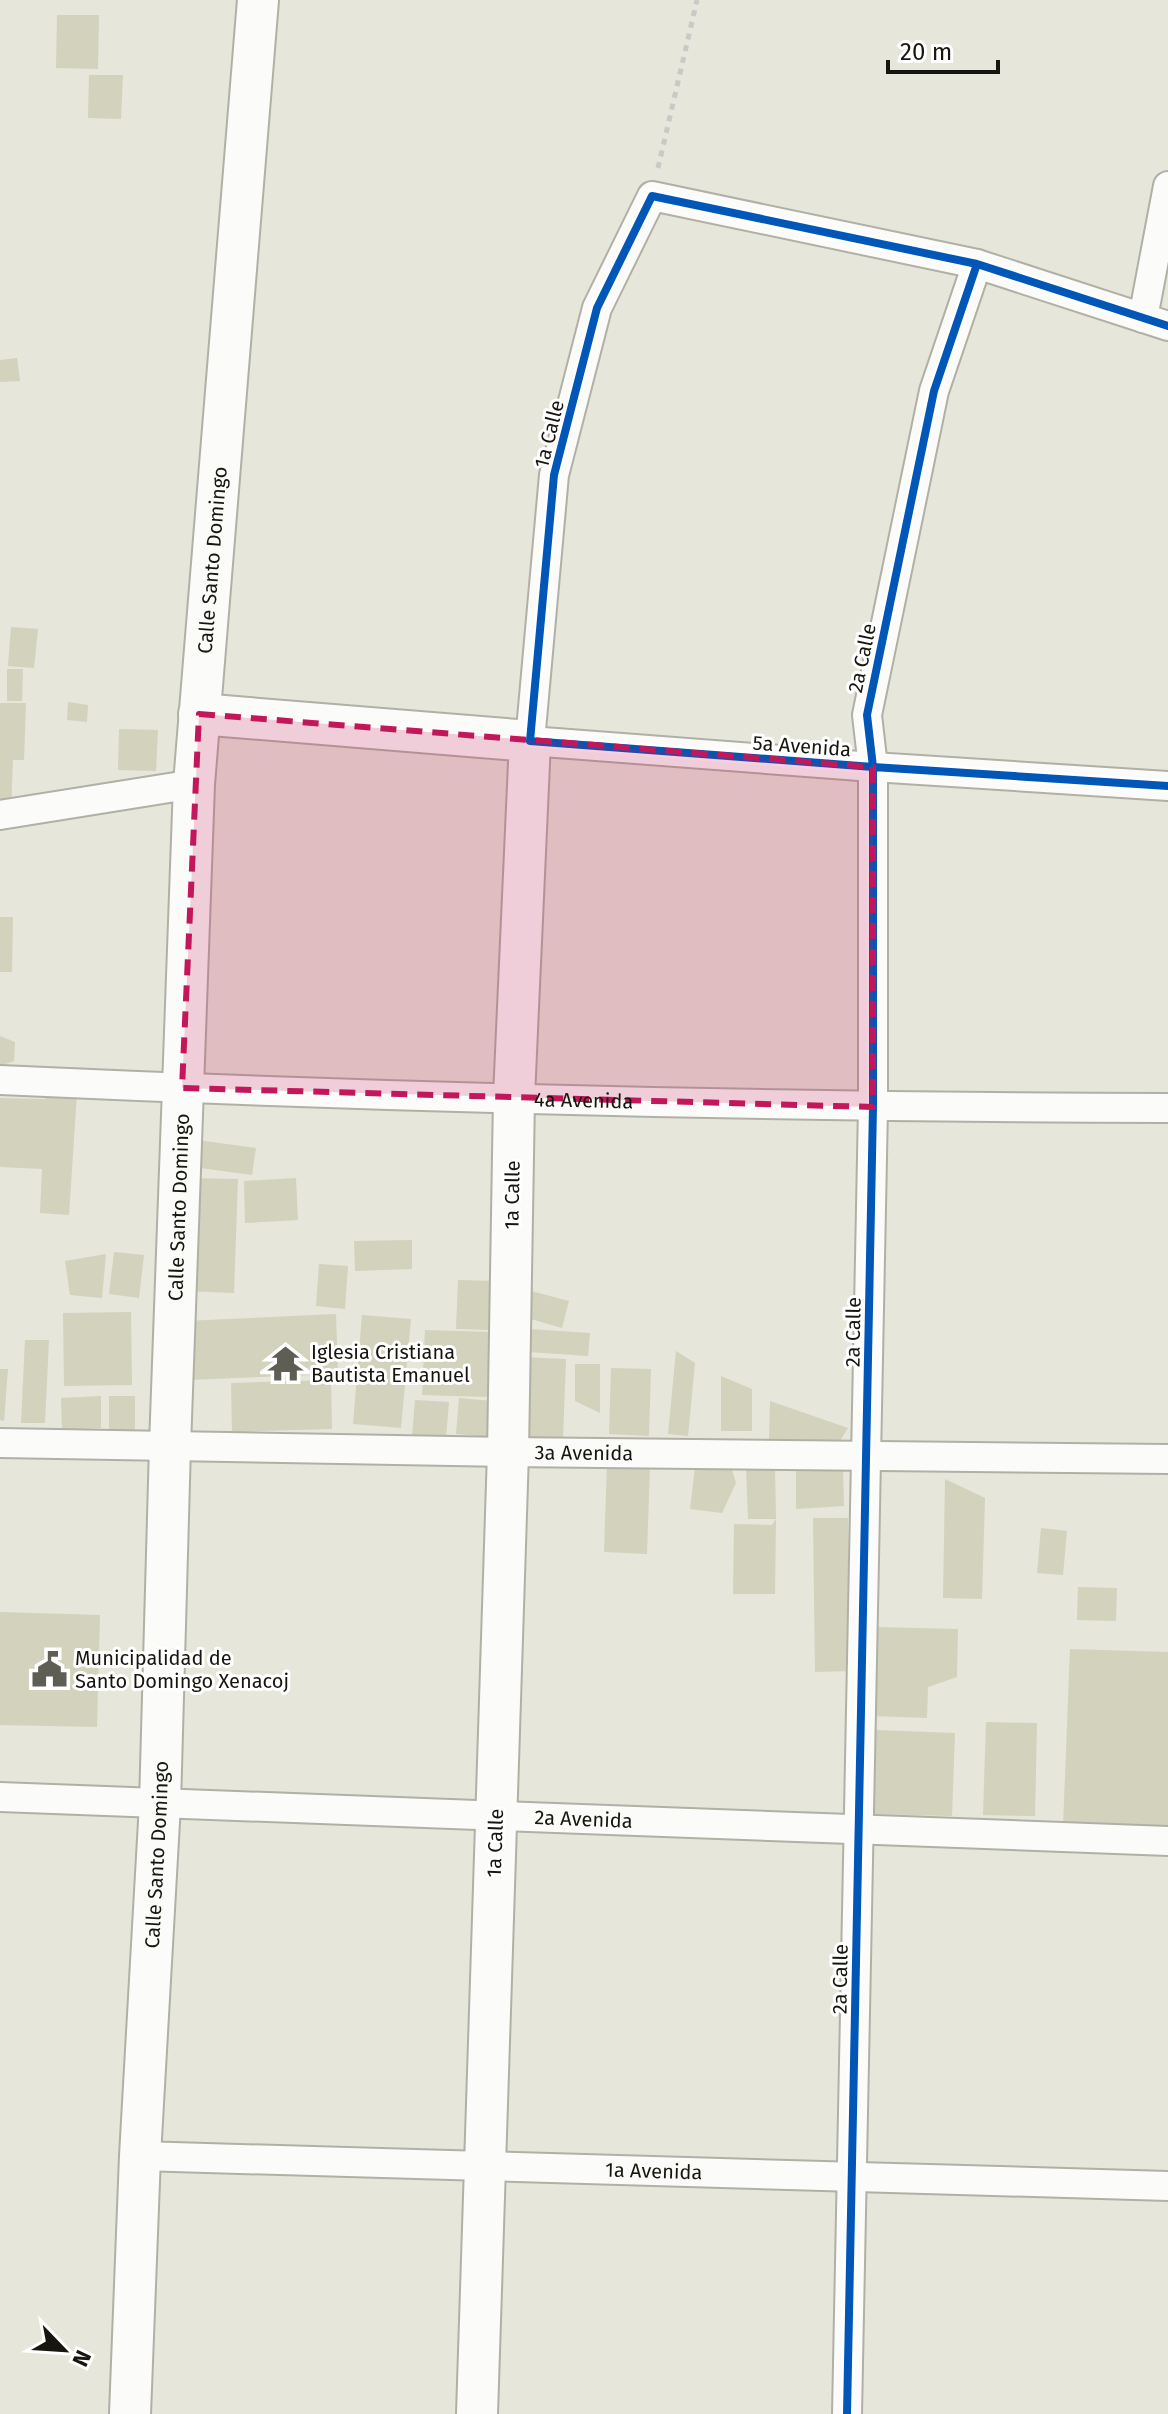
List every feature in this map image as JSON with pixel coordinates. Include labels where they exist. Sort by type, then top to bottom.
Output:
[{"type":"main road","name":"Calle Santo Domingo","points":[[130,2414],[140,2156],[160,1804],[194,784],[258,0]]},
{"type":"main road","name":"5a Avenida","points":[[199,714],[530,741]]},
{"type":"main road","name":"1a Calle","points":[[477,2414],[508,1452],[514,1097],[530,741]]},
{"type":"street","points":[[652,196],[977,264],[1155,322],[1168,186]]},
{"type":"street","name":"1a Calle","points":[[530,741],[554,475],[597,308],[652,196]]},
{"type":"street","name":"2a Calle","points":[[847,2414],[873,1107],[873,767],[867,715],[934,391],[977,264]]},
{"type":"street","name":"5a Avenida","points":[[530,741],[1168,786]]},
{"type":"street","points":[[0,815],[194,784]]},
{"type":"street","name":"4a Avenida","points":[[0,1080],[873,1107],[1168,1108]]},
{"type":"street","name":"3a Avenida","points":[[0,1443],[1168,1459]]},
{"type":"street","name":"2a Avenida","points":[[0,1797],[1168,1841]]},
{"type":"street","name":"1a Avenida","points":[[140,2156],[1168,2186]]},
{"type":"path","points":[[652,196],[697,0]]},
{"type":"highlighted area","points":[[199,714],[873,767],[873,1107],[182,1088]]},
{"type":"building","points":[[57,15],[99,15],[98,69],[56,68]]},
{"type":"building","points":[[89,75],[123,75],[121,119],[88,118]]},
{"type":"building","points":[[17,358],[20,381],[0,382],[0,360]]},
{"type":"building","points":[[11,627],[38,629],[34,668],[8,666]]},
{"type":"building","points":[[7,669],[23,669],[22,701],[7,701]]},
{"type":"building","points":[[68,702],[88,705],[87,722],[67,720]]},
{"type":"building","points":[[0,703],[26,703],[24,760],[13,760],[11,810],[0,809]]},
{"type":"building","points":[[119,729],[158,730],[156,771],[118,770]]},
{"type":"building","points":[[0,917],[13,917],[12,972],[0,972]]},
{"type":"building","points":[[0,1036],[15,1042],[14,1061],[0,1066]]},
{"type":"building","points":[[48,1091],[77,1093],[69,1215],[40,1213],[42,1169],[0,1167],[0,1098],[45,1099]]},
{"type":"building","points":[[197,1140],[256,1148],[252,1175],[193,1167]]},
{"type":"building","points":[[188,1178],[238,1179],[234,1293],[184,1291]]},
{"type":"building","points":[[296,1178],[298,1220],[245,1223],[244,1181]]},
{"type":"building","points":[[412,1240],[412,1269],[355,1271],[354,1241]]},
{"type":"building","points":[[114,1252],[144,1255],[139,1298],[109,1294]]},
{"type":"building","points":[[106,1254],[102,1298],[70,1295],[65,1261]]},
{"type":"building","points":[[319,1264],[348,1266],[345,1309],[316,1306]]},
{"type":"building","points":[[458,1280],[497,1281],[494,1330],[456,1329]]},
{"type":"building","points":[[531,1291],[569,1301],[562,1328],[524,1317]]},
{"type":"building","points":[[131,1312],[132,1385],[64,1386],[63,1313]]},
{"type":"building","points":[[336,1314],[338,1374],[188,1380],[186,1321]]},
{"type":"building","points":[[362,1315],[411,1319],[401,1428],[353,1424]]},
{"type":"building","points":[[529,1329],[590,1333],[588,1356],[528,1352]]},
{"type":"building","points":[[425,1330],[491,1332],[488,1397],[422,1395]]},
{"type":"building","points":[[25,1340],[49,1340],[45,1423],[21,1423]]},
{"type":"building","points":[[676,1351],[695,1363],[688,1436],[668,1434]]},
{"type":"building","points":[[522,1357],[566,1359],[563,1439],[519,1437]]},
{"type":"building","points":[[575,1364],[600,1364],[600,1413],[575,1401]]},
{"type":"building","points":[[611,1368],[651,1369],[649,1436],[609,1434]]},
{"type":"building","points":[[0,1369],[8,1369],[4,1421],[0,1420]]},
{"type":"building","points":[[721,1376],[752,1389],[752,1431],[721,1431]]},
{"type":"building","points":[[331,1380],[332,1429],[232,1432],[231,1383]]},
{"type":"building","points":[[101,1396],[101,1428],[62,1430],[61,1398]]},
{"type":"building","points":[[109,1396],[135,1396],[135,1430],[109,1430]]},
{"type":"building","points":[[459,1398],[492,1401],[489,1437],[456,1434]]},
{"type":"building","points":[[415,1400],[449,1402],[446,1438],[412,1436]]},
{"type":"building","points":[[770,1401],[848,1428],[840,1441],[769,1440]]},
{"type":"building","points":[[696,1459],[730,1463],[736,1483],[722,1513],[690,1509]]},
{"type":"building","points":[[607,1464],[650,1466],[647,1554],[604,1552]]},
{"type":"building","points":[[775,1468],[776,1519],[748,1519],[746,1469]]},
{"type":"building","points":[[843,1469],[844,1506],[796,1509],[796,1471]]},
{"type":"building","points":[[945,1479],[985,1498],[982,1599],[943,1598]]},
{"type":"building","points":[[813,1518],[848,1518],[850,1671],[815,1672]]},
{"type":"building","points":[[776,1519],[775,1594],[733,1594],[734,1524],[772,1525]]},
{"type":"building","points":[[1041,1528],[1067,1531],[1063,1575],[1037,1573]]},
{"type":"building","points":[[1078,1587],[1117,1588],[1116,1621],[1077,1620]]},
{"type":"building","name":"Municipalidad de Santo Domingo Xenacoj","points":[[0,1612],[100,1615],[97,1727],[0,1725]]},
{"type":"building","points":[[875,1627],[958,1629],[957,1677],[928,1687],[927,1718],[872,1716]]},
{"type":"building","points":[[1070,1649],[1168,1652],[1168,1830],[1063,1827]]},
{"type":"building","points":[[986,1722],[1037,1723],[1035,1816],[983,1815]]},
{"type":"building","points":[[875,1730],[955,1733],[952,1816],[872,1814]]},
{"type":"cycle path","points":[[1168,326],[977,264],[652,196],[597,308],[554,475],[530,741],[1168,786]]},
{"type":"cycle path","points":[[847,2414],[873,1107],[873,767],[867,715],[934,391],[977,264]]},
{"type":"place","name":"Iglesia Cristiana Bautista Emanuel","points":[[285,1363]]},
{"type":"place","name":"Municipalidad de Santo Domingo Xenacoj","points":[[49,1670]]}]
